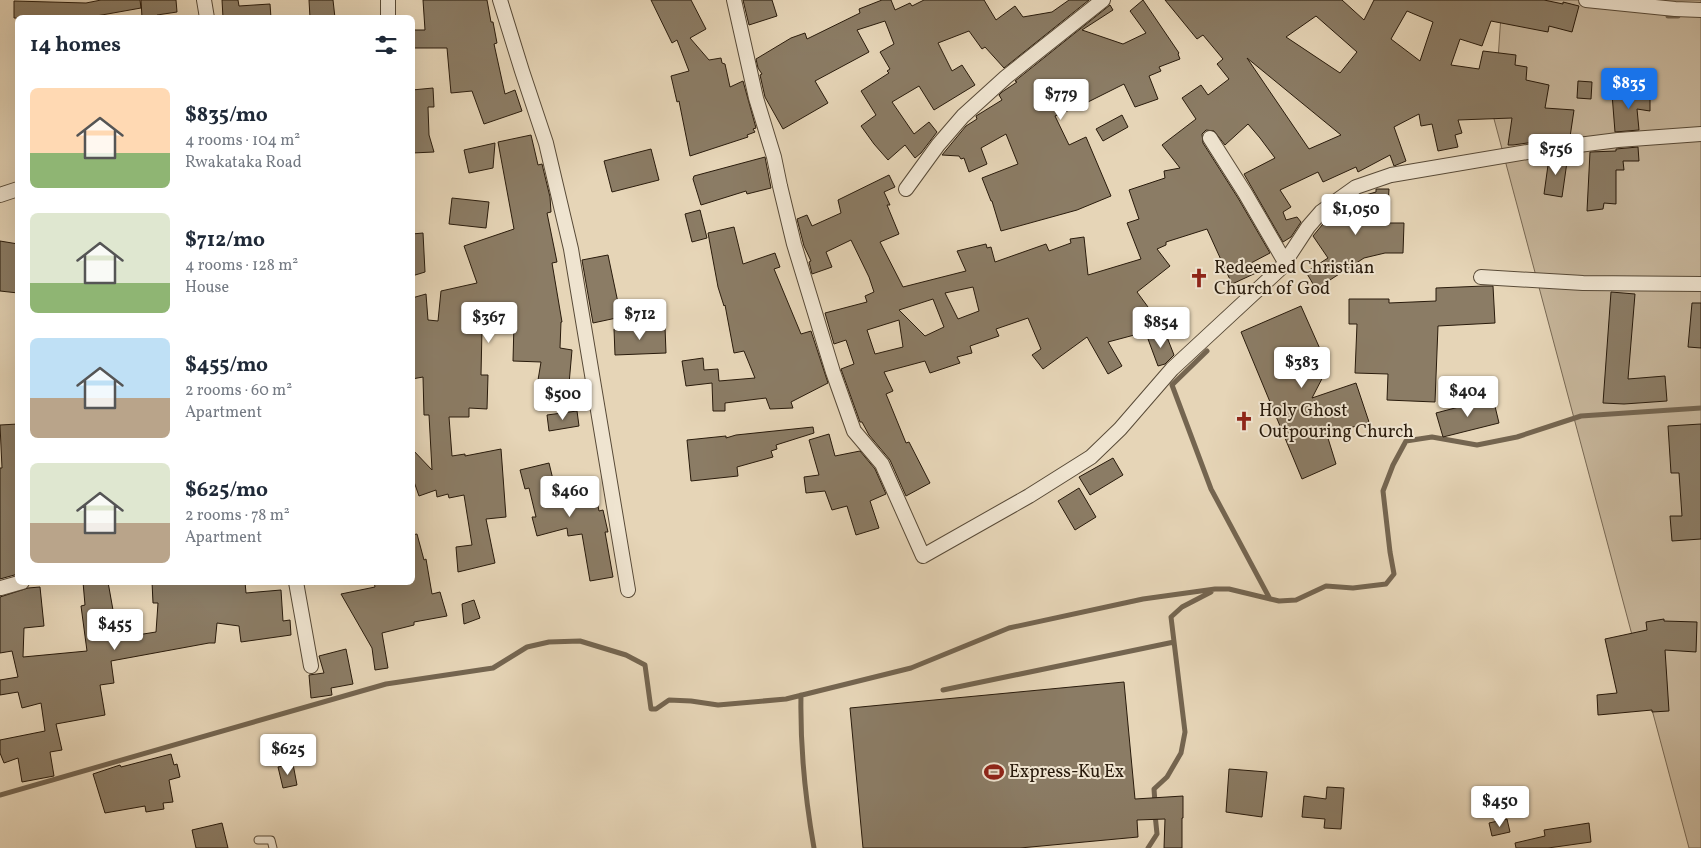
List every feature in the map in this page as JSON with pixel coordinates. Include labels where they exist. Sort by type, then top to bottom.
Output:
[{"type":"street","points":[[204,0],[207,15]]},
{"type":"street","points":[[388,0],[388,15]]},
{"type":"street","points":[[500,0],[546,143],[572,249],[628,590]]},
{"type":"street","points":[[734,0],[756,98],[774,157],[794,244],[833,372],[854,432],[882,464],[923,556],[1029,496],[1091,457],[1120,429],[1172,369],[1281,268],[1308,227],[1321,212],[1356,187],[1392,175],[1539,150],[1618,140],[1701,134]]},
{"type":"street","points":[[906,189],[938,144],[963,116],[1006,77],[1103,0]]},
{"type":"street","points":[[1586,0],[1701,10]]},
{"type":"street","points":[[1210,138],[1285,262]]},
{"type":"street","points":[[0,194],[15,189]]},
{"type":"street","points":[[1481,277],[1583,283],[1701,284]]},
{"type":"street","points":[[1,588],[15,584]]},
{"type":"street","points":[[297,585],[311,666]]},
{"type":"lane","points":[[258,840],[271,840],[272,848]]},
{"type":"shaded area","points":[[1502,0],[1701,0],[1701,848],[1689,848],[1494,119]]},
{"type":"building","points":[[101,0],[140,0],[141,8],[102,15],[15,15],[14,18],[14,1],[86,3]]},
{"type":"building","points":[[141,0],[176,0],[177,12],[142,15]]},
{"type":"building","points":[[222,0],[238,0],[239,6],[270,4],[271,15],[223,15]]},
{"type":"building","points":[[309,0],[333,0],[335,15],[310,15]]},
{"type":"building","points":[[423,0],[487,0],[491,22],[493,22],[497,43],[494,44],[505,94],[515,90],[522,111],[484,124],[472,91],[451,93],[447,48],[415,48],[415,30],[425,30]]},
{"type":"building","points":[[651,0],[691,0],[706,29],[690,38],[709,60],[721,58],[722,63],[725,64],[730,87],[743,81],[756,128],[753,129],[755,132],[747,135],[748,137],[690,156],[679,101],[677,102],[671,76],[689,71],[677,40],[672,43]]},
{"type":"building","points":[[743,0],[772,0],[777,16],[749,25]]},
{"type":"building","points":[[882,0],[891,0],[895,10],[910,3],[912,6],[924,0],[984,0],[996,20],[1015,6],[1023,17],[1052,12],[1069,0],[1089,0],[1004,68],[985,47],[982,49],[969,31],[938,43],[952,71],[962,65],[975,85],[934,110],[919,86],[892,102],[914,134],[929,122],[937,132],[915,158],[905,145],[888,160],[861,126],[876,115],[861,91],[889,73],[887,71],[890,69],[880,52],[894,44],[885,21],[857,30],[869,52],[815,81],[828,103],[783,129],[765,97],[760,75],[762,74],[756,59],[791,38],[805,33],[807,39],[860,13],[859,9]]},
{"type":"building","points":[[1143,0],[1179,53],[1180,59],[1159,67],[1161,71],[1149,76],[1158,99],[1135,107],[1124,84],[1055,116],[1069,145],[1086,137],[1111,196],[1077,210],[1001,231],[992,201],[982,178],[1018,164],[1006,134],[981,148],[987,164],[969,172],[964,158],[942,155],[966,126],[977,119],[976,116],[1002,100],[999,95],[1002,92],[1017,82],[1015,81],[1110,5],[1113,10],[1082,30],[1123,44],[1146,33],[1130,11]]},
{"type":"building","points":[[1165,0],[1342,0],[1364,20],[1374,0],[1544,0],[1579,6],[1572,32],[1549,26],[1548,32],[1491,21],[1482,46],[1460,39],[1451,65],[1479,69],[1483,51],[1516,55],[1515,65],[1527,67],[1526,80],[1549,85],[1545,108],[1574,110],[1570,137],[1508,145],[1512,118],[1458,120],[1462,133],[1455,135],[1458,147],[1438,151],[1432,124],[1421,126],[1419,114],[1394,127],[1406,161],[1394,166],[1390,155],[1358,172],[1356,167],[1323,182],[1318,172],[1280,190],[1291,207],[1283,212],[1286,220],[1297,217],[1301,222],[1291,237],[1283,242],[1244,174],[1275,158],[1248,124],[1225,145],[1214,131],[1206,130],[1202,134],[1203,143],[1270,253],[1251,263],[1256,273],[1232,284],[1207,229],[1166,242],[1166,245],[1157,249],[1170,266],[1137,292],[1148,307],[1153,330],[1108,342],[1122,366],[1108,374],[1087,337],[1043,369],[1032,355],[1041,349],[1028,318],[996,329],[999,336],[970,346],[972,353],[957,357],[960,363],[930,373],[925,361],[884,372],[893,391],[886,394],[906,443],[909,442],[930,483],[906,496],[890,460],[869,435],[862,422],[860,422],[841,369],[854,364],[846,340],[834,344],[825,313],[867,302],[865,296],[874,292],[869,277],[851,240],[826,252],[832,267],[812,274],[809,262],[811,261],[804,246],[797,219],[807,215],[812,226],[841,213],[838,200],[889,175],[895,187],[884,192],[890,205],[887,205],[899,234],[880,242],[903,287],[966,271],[957,251],[986,244],[987,248],[991,247],[995,262],[1046,244],[1049,251],[1071,243],[1070,239],[1084,237],[1088,275],[1141,259],[1127,223],[1139,219],[1129,190],[1165,178],[1164,171],[1180,168],[1162,145],[1196,119],[1182,98],[1201,85],[1208,95],[1229,79],[1217,64],[1223,59],[1203,35],[1197,39]],"holes":[[[1407,11],[1433,22],[1420,61],[1391,39]],[[1316,16],[1357,52],[1340,73],[1286,37]],[[1247,58],[1341,135],[1309,149]],[[973,287],[979,311],[958,319],[945,293]],[[933,299],[944,327],[925,336],[899,310]],[[899,320],[903,347],[875,354],[867,330]]]},
{"type":"building","points":[[1578,81],[1592,82],[1591,99],[1577,98]]},
{"type":"building","points":[[433,88],[434,107],[428,107],[429,135],[434,152],[415,153],[415,90]]},
{"type":"building","points":[[1638,90],[1650,92],[1650,111],[1637,109],[1639,130],[1615,132],[1612,94],[1636,95]]},
{"type":"building","points":[[1122,115],[1128,127],[1103,141],[1096,129]]},
{"type":"building","points":[[531,135],[538,165],[542,164],[550,197],[551,212],[547,213],[557,262],[552,263],[562,322],[560,348],[572,350],[569,384],[538,380],[541,362],[513,361],[514,323],[482,329],[481,375],[488,375],[487,409],[469,408],[469,417],[449,417],[452,456],[465,454],[465,456],[501,449],[506,517],[486,519],[495,563],[458,572],[456,547],[472,545],[464,495],[449,498],[448,494],[437,497],[436,490],[419,496],[415,485],[415,452],[432,470],[429,415],[424,415],[423,377],[415,378],[415,297],[426,294],[428,320],[438,321],[441,291],[477,283],[464,246],[514,229],[498,142]]},
{"type":"building","points":[[495,143],[493,168],[469,173],[464,150]]},
{"type":"building","points":[[1638,147],[1639,161],[1623,161],[1624,170],[1616,170],[1616,204],[1604,203],[1603,209],[1587,211],[1590,152],[1616,151],[1616,149]]},
{"type":"building","points":[[651,149],[659,180],[612,192],[604,161]]},
{"type":"building","points":[[1568,155],[1562,197],[1544,194],[1549,158]]},
{"type":"building","points":[[765,157],[771,188],[747,194],[746,191],[701,205],[693,179],[694,176]]},
{"type":"building","points":[[1376,189],[1389,189],[1387,223],[1404,223],[1403,253],[1385,253],[1364,258],[1316,289],[1306,272],[1328,258],[1313,236],[1327,219],[1355,198],[1376,192]]},
{"type":"building","points":[[452,198],[489,202],[486,228],[449,224]]},
{"type":"building","points":[[700,210],[707,238],[692,242],[685,214]]},
{"type":"building","points":[[734,227],[743,264],[775,253],[780,267],[774,269],[801,334],[811,331],[828,383],[791,402],[793,408],[770,409],[766,398],[725,403],[725,411],[713,411],[712,383],[686,386],[682,361],[703,358],[704,370],[718,369],[719,381],[755,378],[744,351],[734,353],[725,305],[718,287],[708,233]]},
{"type":"building","points":[[423,233],[425,272],[415,275],[415,234]]},
{"type":"building","points":[[0,241],[15,244],[15,293],[0,291]]},
{"type":"building","points":[[608,255],[621,317],[593,323],[582,260]]},
{"type":"building","points":[[1493,286],[1495,323],[1438,326],[1435,402],[1387,400],[1388,374],[1355,373],[1357,324],[1349,324],[1349,299],[1389,299],[1389,303],[1436,301],[1436,288]]},
{"type":"building","points":[[1611,292],[1635,294],[1628,379],[1665,376],[1667,401],[1624,404],[1603,403]]},
{"type":"building","points":[[1692,303],[1701,303],[1701,348],[1688,347]]},
{"type":"building","points":[[1301,306],[1328,367],[1312,398],[1356,383],[1369,422],[1327,435],[1336,464],[1302,479],[1241,332]]},
{"type":"building","points":[[665,327],[666,353],[615,355],[614,329]]},
{"type":"building","points":[[1165,332],[1174,355],[1165,364],[1158,366],[1148,339]]},
{"type":"building","points":[[1493,398],[1499,423],[1443,437],[1436,413]]},
{"type":"building","points":[[577,411],[579,426],[549,431],[547,415]]},
{"type":"building","points":[[15,424],[15,575],[0,579],[0,468],[2,468],[0,425]]},
{"type":"building","points":[[1701,424],[1701,539],[1672,541],[1670,516],[1682,516],[1679,473],[1671,473],[1668,426]]},
{"type":"building","points":[[813,427],[814,433],[776,445],[777,449],[771,451],[773,457],[737,467],[738,476],[691,481],[687,440],[726,436],[726,438],[736,435]]},
{"type":"building","points":[[829,434],[835,456],[860,451],[875,469],[886,494],[870,501],[879,528],[856,535],[847,506],[832,510],[825,491],[806,493],[804,477],[819,475],[809,440]]},
{"type":"building","points":[[1113,458],[1123,475],[1090,495],[1079,477]]},
{"type":"building","points":[[549,463],[557,496],[595,490],[599,511],[603,510],[608,532],[605,532],[613,577],[590,581],[582,534],[568,536],[567,528],[537,536],[532,517],[536,517],[529,488],[525,489],[520,470]]},
{"type":"building","points":[[1079,488],[1096,517],[1075,530],[1058,501]]},
{"type":"building","points":[[415,534],[417,534],[424,560],[426,559],[432,594],[440,592],[447,616],[414,622],[414,625],[382,633],[388,668],[375,670],[372,648],[341,594],[375,587],[375,585],[415,585]]},
{"type":"building","points":[[83,585],[109,585],[118,638],[156,632],[158,603],[153,603],[152,585],[245,585],[246,593],[281,590],[283,621],[290,620],[291,635],[241,642],[239,626],[217,623],[215,643],[111,661],[114,683],[100,685],[105,715],[56,724],[62,750],[50,752],[54,776],[22,782],[18,758],[4,763],[0,753],[0,740],[45,731],[41,703],[22,708],[18,692],[0,695],[0,680],[18,677],[12,651],[0,653],[0,597],[28,588],[40,587],[44,626],[24,628],[23,657],[87,651],[81,606],[85,605]]},
{"type":"building","points":[[474,600],[480,618],[464,624],[462,604]]},
{"type":"building","points":[[1664,619],[1664,621],[1697,622],[1696,652],[1665,650],[1669,711],[1652,712],[1652,710],[1598,715],[1597,695],[1617,693],[1605,639],[1647,630],[1646,622]]},
{"type":"building","points":[[346,649],[353,684],[331,688],[332,695],[311,698],[309,675],[324,673],[319,656]]},
{"type":"building","name":"Express-Ku Ex","points":[[1124,682],[1135,799],[1183,796],[1182,848],[1164,848],[1165,819],[1137,820],[1138,837],[1020,848],[863,848],[850,708]]},
{"type":"building","points":[[171,754],[174,765],[177,764],[180,777],[169,780],[173,802],[163,803],[164,809],[146,812],[145,806],[105,813],[93,774],[120,765],[121,767]]},
{"type":"building","points":[[293,764],[297,785],[283,788],[278,767]]},
{"type":"building","points":[[1229,769],[1267,772],[1262,817],[1226,812]]},
{"type":"building","points":[[1327,787],[1344,788],[1341,829],[1324,828],[1325,819],[1302,817],[1304,796],[1326,799]]},
{"type":"building","points":[[1507,819],[1510,832],[1492,836],[1489,823]]},
{"type":"building","points":[[222,823],[228,848],[196,848],[192,830]]},
{"type":"building","points":[[1589,823],[1591,842],[1548,848],[1516,848],[1515,843],[1545,836],[1544,830]]},
{"type":"waterway","points":[[1668,16],[1678,16]]},
{"type":"waterway","points":[[1207,351],[1172,385],[1211,489],[1270,599]]},
{"type":"waterway","points":[[0,795],[386,684],[493,668],[527,647],[549,642],[580,641],[626,655],[645,665],[651,709],[656,709],[669,700],[718,705],[786,699],[911,668],[1009,628],[1143,599],[1215,589],[1229,589],[1279,601],[1296,600],[1326,586],[1353,588],[1386,584],[1394,574],[1383,491],[1393,465],[1406,441],[1432,437],[1477,445],[1517,437],[1581,416],[1701,408]]},
{"type":"waterway","points":[[1155,803],[1154,789],[1167,777],[1181,753],[1185,732],[1171,617],[1182,607],[1211,592]]},
{"type":"waterway","points":[[943,690],[1174,642]]},
{"type":"waterway","points":[[801,695],[801,734],[804,772],[814,848]]},
{"type":"waterway","points":[[1148,848],[1157,834],[1155,814]]},
{"type":"place","name":"Redeemed Christian Church of God","points":[[1199,278]]},
{"type":"place","name":"Holy Ghost Outpouring Church","points":[[1244,421]]},
{"type":"place","name":"Express-Ku Ex","points":[[994,772]]}]
